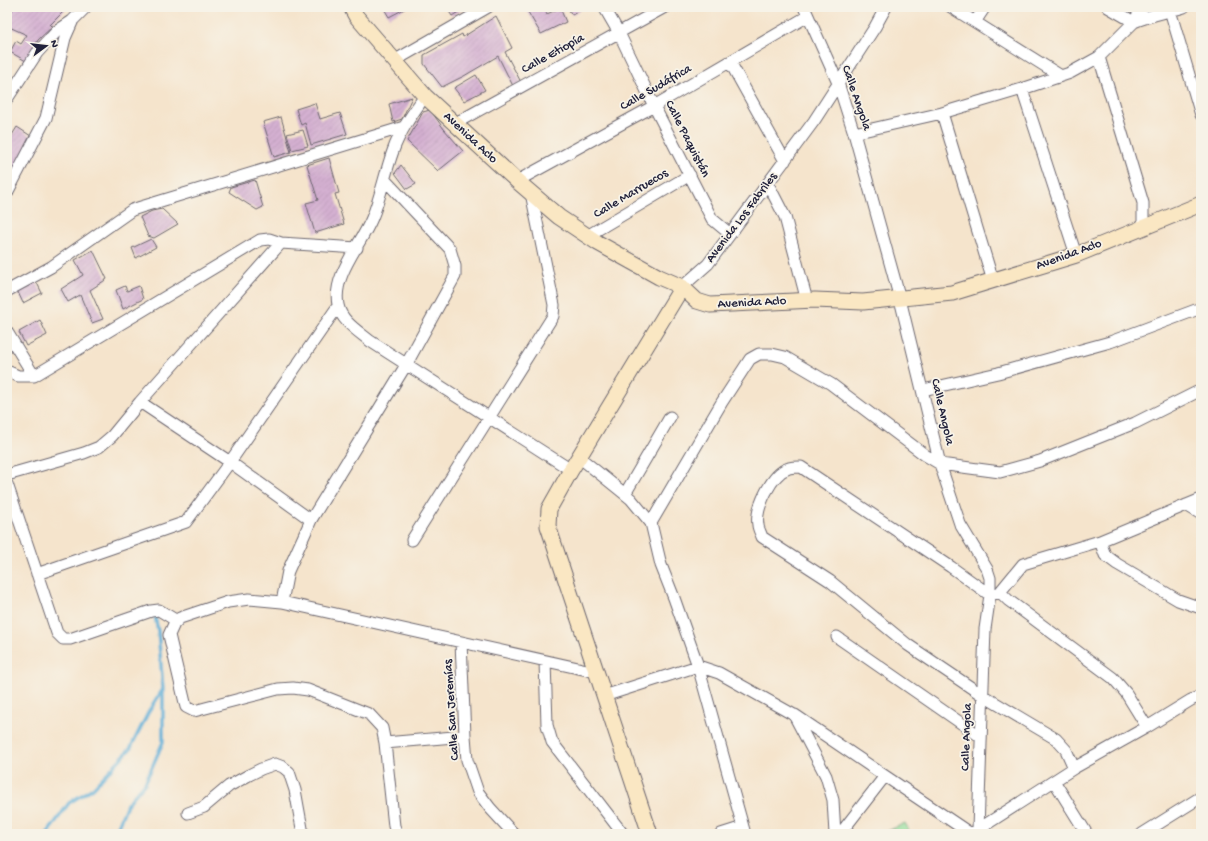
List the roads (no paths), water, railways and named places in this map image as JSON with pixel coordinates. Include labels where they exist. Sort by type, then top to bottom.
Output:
[{"type":"street","points":[[7,99],[37,53],[57,31],[73,20],[86,7]]},
{"type":"street","name":"Avenida Aclo","points":[[351,7],[356,16],[425,96],[517,181],[559,217],[598,243],[659,277],[682,287],[697,301],[710,305],[808,300],[863,302],[952,293],[1076,255],[1201,204]]},
{"type":"street","points":[[394,61],[488,7]]},
{"type":"street","name":"Calle Paquistán","points":[[604,7],[619,33],[654,106],[712,219],[730,234]]},
{"type":"street","name":"Calle Etiopía","points":[[454,124],[665,7]]},
{"type":"street","name":"Avenida Los Fabriles","points":[[596,672],[548,526],[549,509],[575,463],[682,287],[708,264],[785,161],[814,121],[875,27],[886,7]]},
{"type":"street","points":[[951,7],[1061,76]]},
{"type":"street","points":[[975,22],[984,7]]},
{"type":"street","points":[[1108,7],[1134,22]]},
{"type":"street","points":[[854,133],[942,113],[1070,73],[1099,57],[1134,22],[1142,7]]},
{"type":"street","points":[[1134,22],[1147,16],[1170,9],[1184,7]]},
{"type":"street","points":[[1170,9],[1200,107]]},
{"type":"street","name":"Calle Angola","points":[[806,11],[838,83],[854,133],[900,299],[940,464],[960,524],[987,569],[995,593],[985,629],[981,737],[973,832]]},
{"type":"street","name":"Calle Sudáfrica","points":[[517,181],[654,106],[730,62],[806,11]]},
{"type":"street","points":[[7,193],[46,118],[65,38],[73,20]]},
{"type":"street","points":[[1099,57],[1143,203],[1143,227]]},
{"type":"street","points":[[730,62],[785,161]]},
{"type":"street","points":[[1022,89],[1076,255]]},
{"type":"street","points":[[347,323],[338,306],[338,289],[345,266],[357,248],[372,219],[393,150],[404,127],[425,96]]},
{"type":"street","points":[[942,113],[993,281]]},
{"type":"street","points":[[7,291],[51,267],[132,210],[404,127]]},
{"type":"street","name":"Calle Marruecos","points":[[587,236],[690,175]]},
{"type":"street","points":[[282,602],[288,571],[312,520],[406,365],[455,276],[455,266],[450,249],[385,180]]},
{"type":"street","points":[[768,184],[784,217],[808,300]]},
{"type":"street","points":[[412,540],[553,316],[554,305],[531,193]]},
{"type":"street","points":[[7,371],[18,376],[34,376],[260,240],[269,239],[281,243],[357,248]]},
{"type":"street","points":[[7,475],[84,453],[99,447],[112,436],[140,402],[281,243]]},
{"type":"street","points":[[37,574],[186,522],[230,462],[338,306]]},
{"type":"street","points":[[923,390],[998,373],[1110,342],[1201,308]]},
{"type":"street","points":[[327,322],[341,320],[347,323],[370,341],[489,418],[575,463],[625,494],[651,523],[661,565],[698,666],[744,831],[721,834]]},
{"type":"street","points":[[7,332],[34,376]]},
{"type":"street","points":[[651,523],[722,402],[750,359],[759,354],[785,356],[832,384],[924,455],[940,464],[1000,472],[1040,461],[1134,423],[1201,390]]},
{"type":"street","points":[[140,402],[230,462],[312,520]]},
{"type":"street","points":[[625,494],[670,417]]},
{"type":"street","points":[[1074,768],[1066,750],[1056,739],[982,695],[908,645],[830,581],[762,537],[758,526],[759,508],[767,490],[779,473],[789,467],[801,467],[951,567],[1008,600],[1113,678],[1126,693],[1147,727]]},
{"type":"street","points":[[7,484],[57,633],[63,639],[152,611],[159,610],[177,621]]},
{"type":"street","points":[[995,593],[1023,564],[1100,541],[1201,499]]},
{"type":"street","points":[[1186,505],[1201,514]]},
{"type":"street","points":[[1100,541],[1105,555],[1117,564],[1178,600],[1201,608]]},
{"type":"street","points":[[397,834],[394,826],[382,728],[370,714],[308,690],[292,688],[278,689],[194,711],[186,707],[169,635],[174,624],[180,618],[228,602],[248,599],[282,602],[596,672],[650,834]]},
{"type":"street","points":[[837,637],[981,737]]},
{"type":"street","name":"Calle San Jeremías","points":[[462,642],[467,760],[478,792],[490,808],[514,834]]},
{"type":"street","points":[[545,661],[547,725],[552,742],[622,834]]},
{"type":"street","points":[[604,696],[698,666],[719,673],[794,715],[885,776],[973,832],[1074,768],[1147,727],[1191,700],[1201,696]]},
{"type":"street","points":[[794,715],[826,776],[834,800],[835,834]]},
{"type":"street","points":[[385,743],[465,736]]},
{"type":"street","points":[[188,812],[204,807],[229,786],[261,769],[275,764],[283,767],[289,772],[296,790],[303,834]]},
{"type":"street","points":[[840,834],[885,776]]},
{"type":"street","points":[[1054,781],[1087,834]]},
{"type":"street","points":[[1142,834],[1201,797]]},
{"type":"waterway","points":[[47,834],[69,803],[93,788],[130,749],[148,713],[163,689],[158,631],[155,617]]},
{"type":"waterway","points":[[115,834],[127,804],[145,783],[163,742],[163,690]]}]
